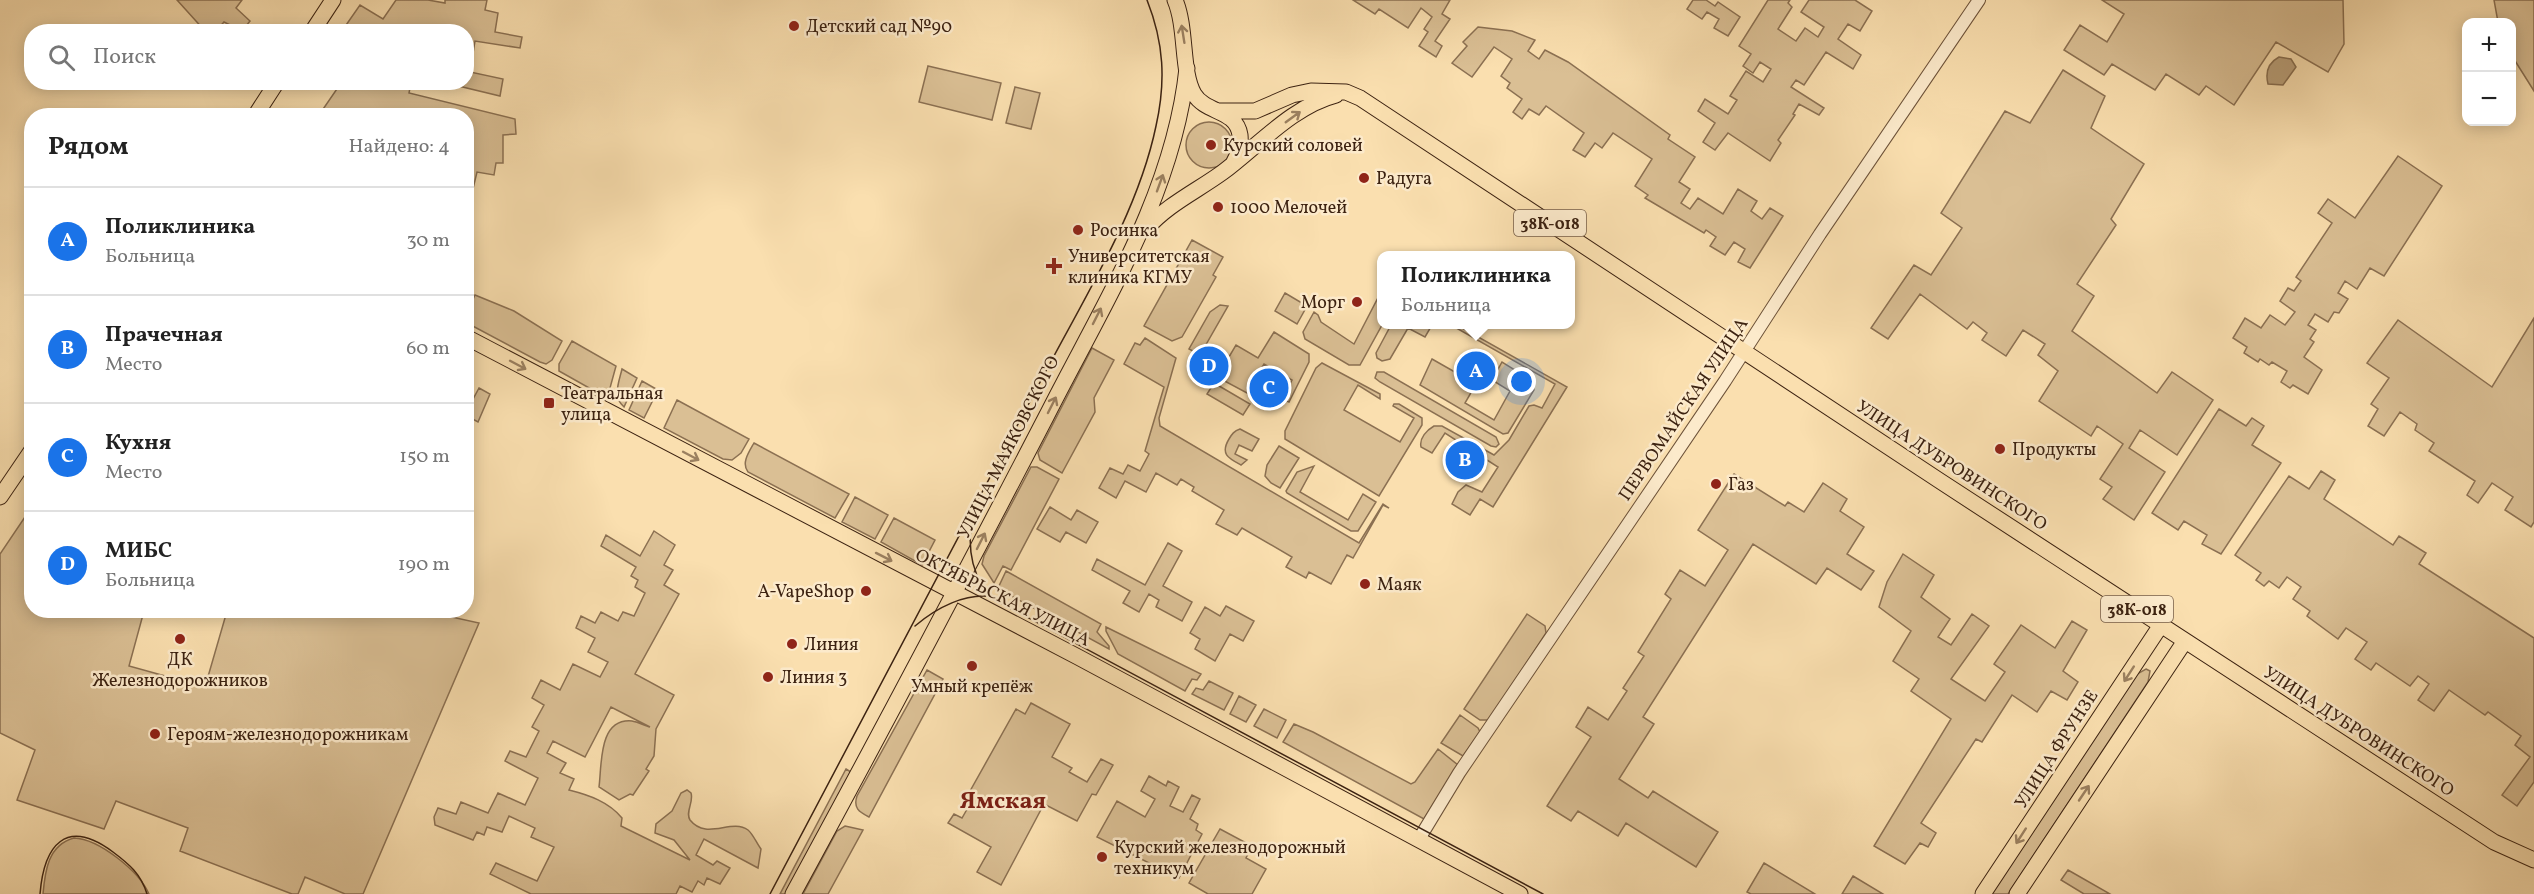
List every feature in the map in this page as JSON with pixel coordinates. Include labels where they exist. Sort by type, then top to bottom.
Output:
[{"type":"main road","points":[[317,24],[333,0]]},
{"type":"main road","points":[[1175,0],[1184,36],[1187,68],[1193,94],[1204,104],[1234,122],[1239,132],[1238,154],[1230,166]]},
{"type":"main road","name":"УЛИЦА МАЯКОВСКОГО","points":[[793,894],[954,593],[1138,237],[1172,146],[1184,97],[1187,68]]},
{"type":"main road","points":[[260,108],[272,90]]},
{"type":"main road","points":[[1219,111],[1255,111],[1302,92],[1335,91],[1354,95]]},
{"type":"main road","points":[[1138,237],[1157,217],[1313,104],[1338,95],[1354,95]]},
{"type":"main road","name":"УЛИЦА ДУБРОВИНСКОГО","points":[[1354,95],[2494,842],[2534,860]]},
{"type":"main road","name":"ОКТЯБРЬСКАЯ УЛИЦА","points":[[474,341],[1520,894]]},
{"type":"main road","points":[[0,497],[24,462]]},
{"type":"main road","name":"УЛИЦА ФРУНЗЕ","points":[[1983,894],[2161,625]]},
{"type":"main road","points":[[2017,894],[2185,641]]},
{"type":"street","name":"ПЕРВОМАЙСКАЯ УЛИЦА","points":[[1419,839],[1459,773],[1979,0]]},
{"type":"shaded area","points":[[177,0],[242,0],[236,8],[250,21],[248,24],[224,22],[222,24],[199,24]]},
{"type":"shaded area","points":[[396,0],[428,0],[445,3],[445,0],[487,0],[485,10],[498,13],[495,32],[522,37],[520,48],[475,41],[474,47],[474,24],[347,24],[360,5],[383,19]]},
{"type":"shaded area","points":[[1353,0],[1450,0],[1442,14],[1450,19],[1435,41],[1442,46],[1436,57],[1419,46],[1428,32],[1424,29],[1432,17],[1421,8],[1408,28],[1379,9],[1375,14]]},
{"type":"shaded area","points":[[1693,0],[1706,0],[1715,6],[1718,2],[1740,17],[1728,36],[1714,28],[1719,19],[1707,12],[1702,19],[1687,9]]},
{"type":"shaded area","points":[[1768,0],[1790,0],[1788,3],[1792,7],[1778,29],[1796,41],[1805,28],[1818,37],[1824,27],[1801,12],[1809,0],[1855,0],[1872,11],[1860,31],[1848,24],[1838,39],[1861,55],[1853,69],[1826,52],[1804,85],[1796,80],[1791,87],[1824,108],[1819,115],[1799,104],[1793,114],[1795,115],[1778,140],[1781,143],[1770,161],[1728,133],[1715,150],[1703,142],[1715,123],[1698,111],[1705,99],[1728,114],[1737,100],[1730,96],[1746,71],[1763,82],[1771,69],[1760,62],[1753,73],[1743,66],[1751,54],[1739,46]]},
{"type":"shaded area","points":[[2102,0],[2343,0],[2344,44],[2328,72],[2276,42],[2234,105],[2206,86],[2199,95],[2166,74],[2155,90],[2112,64],[2104,75],[2064,50],[2080,25],[2107,42],[2124,14]]},
{"type":"shaded area","points":[[2494,0],[2534,0],[2534,91],[2516,62],[2516,18],[2497,18]]},
{"type":"shaded area","points":[[1478,27],[1512,31],[1535,40],[1528,51],[1539,59],[1545,50],[1568,62],[1670,135],[1668,139],[1695,157],[1679,182],[1690,189],[1681,203],[1690,209],[1698,198],[1723,214],[1738,189],[1757,201],[1751,211],[1762,219],[1770,208],[1783,216],[1750,268],[1738,262],[1745,249],[1734,242],[1725,255],[1710,246],[1716,237],[1706,230],[1704,233],[1645,198],[1648,195],[1635,186],[1652,159],[1613,133],[1602,148],[1595,143],[1585,157],[1573,150],[1584,133],[1546,106],[1539,115],[1529,109],[1522,119],[1513,112],[1522,99],[1507,88],[1510,83],[1501,76],[1512,59],[1494,47],[1472,77],[1452,63],[1467,46],[1463,42]]},
{"type":"shaded area","points":[[2279,57],[2291,59],[2296,67],[2283,85],[2268,84],[2268,68]]},
{"type":"shaded area","points":[[928,66],[1001,83],[992,120],[919,102]]},
{"type":"shaded area","points":[[2063,70],[2105,96],[2091,128],[2144,164],[2111,219],[2116,225],[2077,284],[2094,296],[2072,331],[2157,393],[2172,372],[2213,400],[2177,455],[2140,430],[2129,448],[2165,472],[2134,520],[2103,499],[2112,487],[2100,479],[2123,444],[2097,426],[2091,436],[2039,401],[2058,371],[2038,355],[2045,344],[2023,330],[2006,356],[1982,340],[1987,333],[1973,322],[1967,329],[1920,294],[1888,339],[1871,328],[1914,265],[1931,275],[1962,228],[1941,213],[2005,111],[2030,123]]},
{"type":"shaded area","points":[[474,73],[503,79],[500,96],[474,90]]},
{"type":"shaded area","points":[[1015,87],[1040,93],[1031,129],[1006,123]]},
{"type":"shaded area","points":[[336,90],[410,90],[409,93],[470,108],[324,108]]},
{"type":"shaded area","points":[[474,109],[515,119],[516,134],[503,135],[503,163],[496,163],[494,175],[477,172],[474,184]]},
{"type":"shaded area","points":[[1209,122],[1225,129],[1232,145],[1225,161],[1209,168],[1193,161],[1186,145],[1193,129]]},
{"type":"shaded area","points":[[2398,156],[2442,186],[2384,276],[2370,268],[2357,289],[2345,281],[2338,293],[2348,299],[2339,313],[2334,312],[2328,322],[2315,314],[2308,325],[2316,330],[2310,339],[2314,342],[2304,357],[2322,370],[2308,394],[2293,385],[2290,388],[2281,382],[2287,371],[2272,362],[2269,365],[2260,359],[2258,362],[2244,353],[2247,347],[2233,338],[2245,318],[2261,328],[2270,315],[2285,325],[2295,312],[2280,301],[2288,288],[2294,291],[2301,281],[2296,277],[2332,223],[2318,213],[2328,199],[2355,218]]},
{"type":"shaded area","points":[[1192,240],[1223,257],[1213,275],[1216,277],[1182,337],[1172,341],[1144,326]]},
{"type":"shaded area","points":[[1285,293],[1307,306],[1297,324],[1275,311]]},
{"type":"shaded area","points":[[475,295],[514,311],[562,341],[552,360],[546,364],[540,362],[474,327]]},
{"type":"shaded area","points":[[1377,300],[1377,329],[1380,329],[1360,365],[1349,365],[1305,339],[1303,332],[1314,312],[1321,322],[1354,344]]},
{"type":"shaded area","points":[[1220,305],[1228,306],[1200,355],[1189,349],[1210,312]]},
{"type":"shaded area","points":[[2534,318],[2534,522],[2531,527],[2505,510],[2513,497],[2492,483],[2478,503],[2467,495],[2475,481],[2429,451],[2434,443],[2415,430],[2417,424],[2400,412],[2384,436],[2368,426],[2378,409],[2371,404],[2389,378],[2367,363],[2398,320],[2492,387]]},
{"type":"shaded area","points":[[1389,329],[1407,329],[1390,359],[1382,361],[1377,358],[1376,353]]},
{"type":"shaded area","points":[[1410,329],[1430,329],[1425,337]]},
{"type":"shaded area","points":[[1458,329],[1464,329],[1567,387],[1493,507],[1480,499],[1470,515],[1452,504],[1458,492],[1466,485],[1482,492],[1498,467],[1445,433],[1432,453],[1421,447],[1424,435],[1434,426],[1442,426],[1494,455],[1509,440],[1529,406],[1542,408],[1555,384]]},
{"type":"shaded area","points":[[1274,332],[1309,354],[1309,362],[1289,402],[1282,399],[1292,380],[1264,364],[1247,393],[1217,377],[1236,345],[1258,358]]},
{"type":"shaded area","points":[[1145,338],[1176,358],[1159,418],[1160,426],[1359,543],[1383,504],[1389,508],[1383,505],[1353,558],[1347,555],[1331,584],[1309,572],[1306,578],[1286,567],[1292,557],[1242,528],[1237,535],[1216,524],[1224,510],[1192,491],[1194,487],[1181,479],[1177,485],[1156,473],[1146,492],[1125,481],[1116,498],[1099,488],[1110,468],[1123,474],[1128,465],[1140,471],[1149,454],[1145,451],[1164,387],[1124,364],[1135,343],[1140,345]]},
{"type":"shaded area","points":[[572,341],[616,366],[610,388],[606,393],[598,393],[559,371],[559,364]]},
{"type":"shaded area","points":[[1092,348],[1114,360],[1094,398],[1095,412],[1062,473],[1040,460],[1038,453]]},
{"type":"shaded area","points":[[1432,359],[1476,384],[1465,403],[1494,420],[1510,391],[1492,380],[1502,362],[1531,380],[1534,390],[1508,433],[1503,434],[1420,385]]},
{"type":"shaded area","points":[[1322,363],[1380,394],[1380,399],[1358,385],[1344,410],[1400,442],[1414,418],[1393,406],[1394,404],[1399,404],[1422,418],[1422,425],[1379,496],[1285,439],[1285,431],[1316,368]]},
{"type":"shaded area","points":[[622,369],[637,378],[624,407],[617,394]]},
{"type":"shaded area","points":[[1377,372],[1384,372],[1496,437],[1499,444],[1496,447],[1491,446],[1380,382],[1375,378]]},
{"type":"shaded area","points":[[642,381],[658,390],[644,418],[629,410]]},
{"type":"shaded area","points":[[1214,383],[1250,404],[1243,415],[1207,394]]},
{"type":"shaded area","points":[[479,388],[490,394],[478,422],[474,420],[474,397]]},
{"type":"shaded area","points":[[677,400],[749,439],[741,453],[732,460],[723,459],[664,428]]},
{"type":"shaded area","points":[[2219,409],[2246,426],[2252,418],[2264,426],[2252,445],[2281,463],[2221,554],[2202,544],[2207,535],[2184,521],[2178,530],[2152,513]]},
{"type":"shaded area","points":[[1240,429],[1259,439],[1252,451],[1239,445],[1235,454],[1247,460],[1241,465],[1229,458],[1225,452],[1226,444],[1232,434]]},
{"type":"shaded area","points":[[754,443],[849,494],[835,518],[748,472],[745,465]]},
{"type":"shaded area","points":[[1279,446],[1299,458],[1280,488],[1265,476],[1267,465]]},
{"type":"shaded area","points":[[1314,466],[1300,492],[1348,520],[1363,494],[1376,502],[1358,531],[1351,531],[1287,493],[1297,472]]},
{"type":"shaded area","points":[[1031,467],[1037,467],[1059,479],[1011,570],[1003,566],[994,583],[982,564],[984,556]]},
{"type":"shaded area","points":[[2321,471],[2335,480],[2324,499],[2393,545],[2399,536],[2426,553],[2419,564],[2534,638],[2534,782],[2517,806],[2502,795],[2530,757],[2515,745],[2521,736],[2488,712],[2485,715],[2449,690],[2434,711],[2418,700],[2429,684],[2418,676],[2410,686],[2376,663],[2371,670],[2355,659],[2367,642],[2346,628],[2338,639],[2307,616],[2310,611],[2293,599],[2301,587],[2287,577],[2279,588],[2269,581],[2264,586],[2256,580],[2261,573],[2235,555],[2289,476],[2309,489]]},
{"type":"shaded area","points":[[1734,474],[1785,506],[1788,502],[1804,512],[1823,483],[1847,499],[1840,511],[1864,527],[1847,554],[1874,571],[1861,590],[1827,568],[1816,584],[1753,544],[1643,717],[1654,724],[1619,779],[1648,798],[1653,791],[1718,832],[1696,867],[1626,823],[1618,836],[1578,811],[1571,821],[1547,806],[1591,737],[1576,727],[1588,707],[1608,720],[1627,691],[1623,688],[1644,656],[1638,652],[1671,599],[1665,594],[1680,570],[1705,586],[1728,550],[1698,530]]},
{"type":"shaded area","points":[[855,497],[888,515],[875,539],[842,522]]},
{"type":"shaded area","points":[[1050,507],[1071,520],[1077,510],[1098,522],[1086,543],[1066,532],[1060,542],[1037,529]]},
{"type":"shaded area","points":[[24,518],[24,618],[142,618],[129,666],[205,687],[225,618],[456,618],[479,623],[363,894],[345,894],[305,877],[298,894],[292,894],[180,851],[188,828],[116,801],[104,829],[17,800],[35,750],[0,733],[0,554]]},
{"type":"shaded area","points":[[894,518],[935,540],[922,565],[881,542]]},
{"type":"shaded area","points":[[654,531],[675,545],[664,565],[673,570],[664,585],[679,594],[635,674],[674,695],[656,729],[654,756],[646,769],[649,771],[633,795],[630,794],[619,800],[599,787],[604,745],[613,727],[621,722],[632,721],[650,727],[611,707],[585,757],[553,741],[547,753],[566,763],[560,773],[574,779],[569,790],[605,803],[622,818],[621,826],[690,860],[674,840],[655,833],[656,824],[672,811],[681,793],[687,790],[692,796],[689,817],[697,826],[711,829],[734,826],[750,832],[761,849],[758,868],[704,839],[696,855],[713,865],[717,861],[730,868],[720,884],[707,878],[704,885],[698,881],[692,892],[680,886],[676,894],[531,894],[490,874],[496,863],[537,881],[554,847],[531,837],[535,828],[509,816],[502,832],[487,827],[484,835],[477,832],[473,840],[435,825],[434,817],[438,808],[456,814],[461,802],[488,813],[498,793],[525,805],[538,778],[505,761],[510,751],[526,757],[539,731],[532,727],[544,705],[532,698],[541,680],[560,690],[573,664],[600,677],[608,662],[588,652],[595,638],[576,628],[581,616],[595,623],[601,612],[618,621],[623,612],[634,616],[645,593],[635,587],[638,580],[631,576],[636,567],[601,546],[606,535],[640,556]]},
{"type":"shaded area","points":[[1168,543],[1182,551],[1163,586],[1192,602],[1182,621],[1156,607],[1159,600],[1149,594],[1139,612],[1123,603],[1130,591],[1092,570],[1097,559],[1145,585]]},
{"type":"shaded area","points":[[1903,554],[1934,575],[1921,597],[1950,619],[1938,637],[1951,645],[1972,614],[1989,626],[1951,679],[1985,701],[2005,672],[1994,664],[2021,625],[2055,648],[2072,621],[2087,630],[2063,671],[2078,682],[2067,700],[2051,691],[2037,712],[2012,695],[1982,742],[1976,739],[1921,823],[1936,833],[1928,847],[1920,843],[1905,864],[1874,846],[1951,719],[1911,691],[1919,679],[1893,661],[1911,631],[1879,607],[1887,582]]},
{"type":"shaded area","points":[[1006,571],[1101,624],[1097,632],[1109,649],[1004,592],[999,586]]},
{"type":"shaded area","points":[[1226,606],[1254,621],[1243,641],[1230,634],[1215,661],[1195,649],[1200,639],[1190,633],[1205,607],[1220,616]]},
{"type":"shaded area","points":[[1527,614],[1545,626],[1546,633],[1489,720],[1480,720],[1464,709]]},
{"type":"shaded area","points":[[1106,627],[1201,674],[1197,680],[1192,679],[1185,691],[1118,654]]},
{"type":"shaded area","points":[[2146,669],[2150,671],[2148,682],[2008,894],[1991,894],[2137,674]]},
{"type":"shaded area","points":[[927,670],[943,679],[869,817],[858,809],[857,796]]},
{"type":"shaded area","points":[[1209,681],[1233,693],[1224,710],[1192,694],[1196,688],[1203,690]]},
{"type":"shaded area","points":[[1239,696],[1256,705],[1246,722],[1230,714]]},
{"type":"shaded area","points":[[1031,703],[1070,724],[1052,757],[1072,768],[1069,772],[1087,782],[1101,759],[1113,765],[1096,795],[1092,794],[1077,821],[1044,804],[1001,885],[977,872],[991,847],[948,823],[954,814],[962,818],[970,804],[965,800],[1016,709],[1025,714]]},
{"type":"shaded area","points":[[1264,709],[1286,720],[1277,738],[1254,726]]},
{"type":"shaded area","points":[[1460,715],[1480,732],[1463,756],[1441,743]]},
{"type":"shaded area","points":[[1294,724],[1411,784],[1415,782],[1438,749],[1458,765],[1424,819],[1283,742]]},
{"type":"shaded area","points":[[846,769],[851,772],[786,894],[780,894]]},
{"type":"shaded area","points":[[1149,776],[1166,786],[1168,781],[1179,787],[1170,806],[1183,812],[1192,795],[1200,799],[1190,819],[1198,824],[1196,830],[1202,834],[1179,878],[1097,837],[1117,801],[1145,817],[1155,799],[1141,791]]},
{"type":"shaded area","points":[[845,826],[863,830],[828,894],[803,894],[837,831]]},
{"type":"shaded area","points":[[1220,829],[1252,846],[1246,858],[1266,869],[1252,894],[1208,894],[1189,883]]},
{"type":"shaded area","points":[[74,838],[95,844],[117,858],[137,876],[149,894],[43,894],[47,868],[53,853],[65,841]]},
{"type":"shaded area","points":[[1764,863],[1815,894],[1751,894],[1747,892]]},
{"type":"shaded area","points":[[2068,870],[2110,894],[2084,894],[2061,880]]},
{"type":"shaded area","points":[[1853,876],[1883,894],[1842,894]]},
{"type":"tram line","points":[[770,894],[1104,262],[1135,195],[1156,126],[1162,78],[1160,47],[1147,0]]},
{"type":"tram line","points":[[972,520],[970,542],[976,574],[995,600],[1543,894]]},
{"type":"tram line","points":[[915,626],[932,613],[962,599],[994,597]]},
{"type":"tram line","points":[[40,894],[46,862],[52,850],[60,842],[70,837],[82,837],[97,842],[113,852],[134,870],[147,894]]},
{"type":"place","name":"Детский сад №90","points":[[794,26]]},
{"type":"place","name":"Курский соловей","points":[[1211,145]]},
{"type":"place","name":"Радуга","points":[[1364,178]]},
{"type":"place","name":"1000 Мелочей","points":[[1218,207]]},
{"type":"place","name":"Росинка","points":[[1078,230]]},
{"type":"place","name":"Университетская клиника КГМУ","points":[[1054,266]]},
{"type":"place","name":"Морг","points":[[1357,302]]},
{"type":"place","name":"МИБС","points":[[1209,366]]},
{"type":"place","name":"Поликлиника","points":[[1476,371]]},
{"type":"place","name":"Кухня","points":[[1269,388]]},
{"type":"place","name":"Театральная улица","points":[[549,403]]},
{"type":"place","name":"Продукты","points":[[2000,449]]},
{"type":"place","name":"Прачечная","points":[[1465,460]]},
{"type":"place","name":"Газ","points":[[1716,484]]},
{"type":"place","name":"Маяк","points":[[1365,584]]},
{"type":"place","name":"A-VapeShop","points":[[866,591]]},
{"type":"place","name":"ДК Железнодорожников","points":[[180,639]]},
{"type":"place","name":"Линия","points":[[792,644]]},
{"type":"place","name":"Умный крепёж","points":[[972,666]]},
{"type":"place","name":"Линия 3","points":[[768,677]]},
{"type":"place","name":"Героям-железнодорожникам","points":[[155,734]]},
{"type":"place","name":"Курский железнодорожный техникум","points":[[1102,857]]},
{"type":"district","name":"Ямская","points":[[1003,800]]}]
